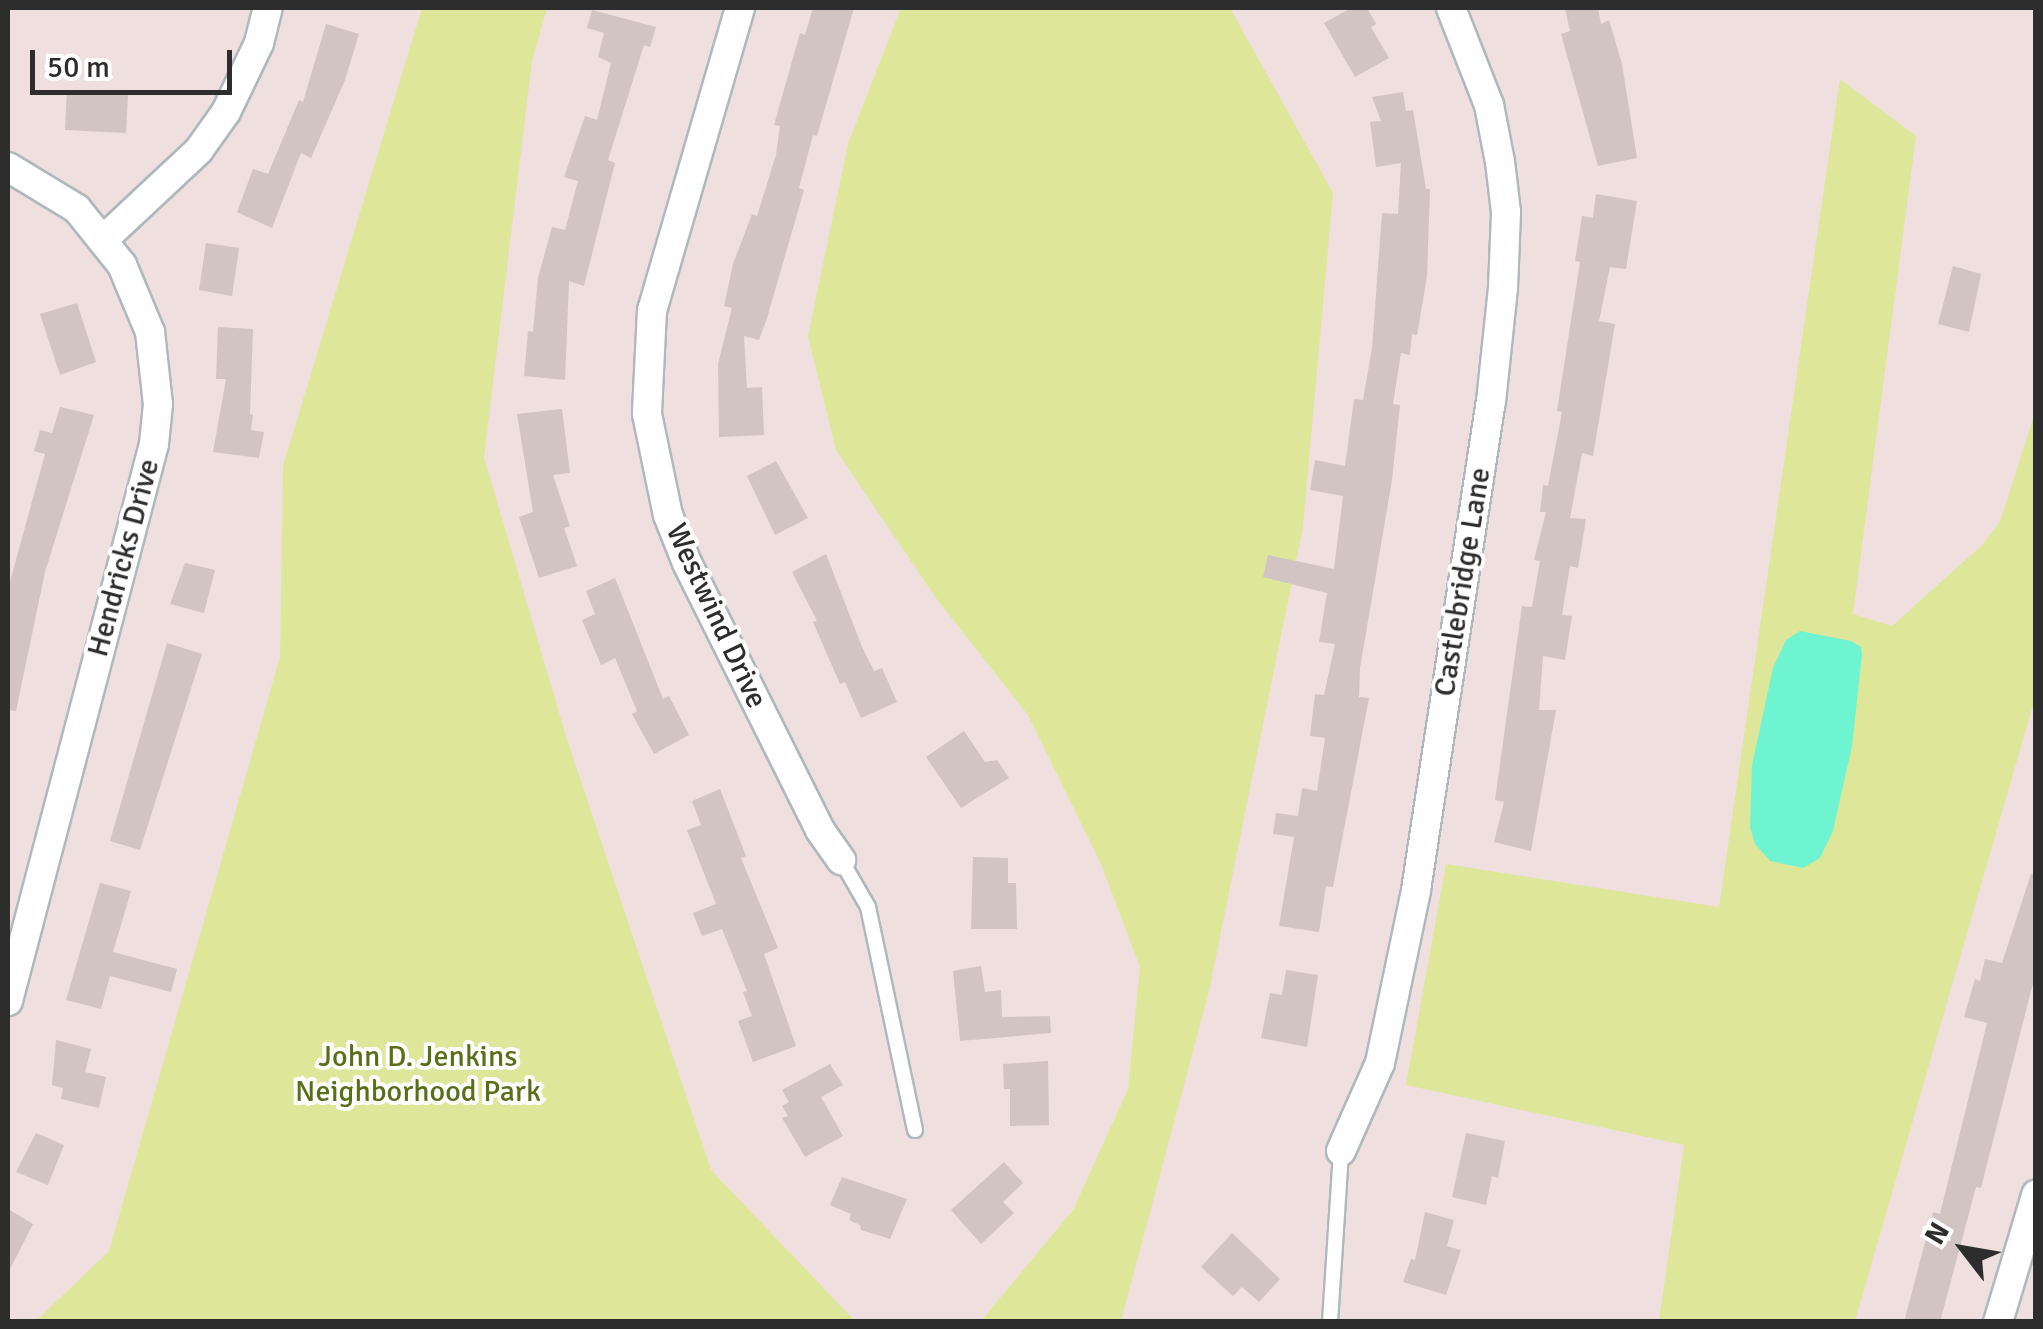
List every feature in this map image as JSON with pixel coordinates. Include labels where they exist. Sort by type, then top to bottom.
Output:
[{"type":"street","points":[[104,238],[198,150],[226,112],[259,43],[268,8]]},
{"type":"street","name":"Westwind Drive","points":[[740,8],[652,310],[647,414],[664,498],[687,563],[820,830],[841,860]]},
{"type":"street","name":"Castlebridge Lane","points":[[1340,1152],[1380,1063],[1416,890],[1491,402],[1503,288],[1506,212],[1500,162],[1489,105],[1450,8]]},
{"type":"street","name":"Hendricks Drive","points":[[8,167],[77,209],[104,238],[137,294],[150,332],[157,371],[154,444],[8,1000]]},
{"type":"street","points":[[1998,1322],[2036,1195]]},
{"type":"lane","points":[[841,860],[868,906],[915,1130]]},
{"type":"lane","points":[[1330,1322],[1340,1152]]},
{"type":"green space","name":"John D. Jenkins Neighborhood Park","points":[[422,8],[547,8],[532,61],[484,457],[566,736],[711,1170],[855,1321],[36,1321],[109,1251],[280,657],[283,466]]},
{"type":"green space","points":[[901,8],[1230,8],[1333,193],[1303,527],[1209,991],[1121,1321],[981,1321],[1073,1210],[1128,1089],[1140,967],[1101,864],[1028,715],[936,598],[836,450],[808,336],[848,144]]},
{"type":"green space","points":[[1840,79],[1916,136],[1853,614],[1892,626],[1982,545],[2000,522],[2036,409],[2035,698],[1855,1321],[1659,1321],[1684,1145],[1406,1085],[1446,864],[1719,907]]},
{"type":"shaded area","points":[[1800,631],[1851,641],[1861,647],[1862,654],[1852,746],[1833,831],[1820,858],[1803,868],[1770,861],[1755,844],[1750,827],[1752,765],[1773,668],[1786,640]]},
{"type":"building","points":[[813,8],[854,8],[817,136],[813,135],[799,188],[804,190],[767,318],[759,340],[744,336],[747,388],[762,387],[764,435],[719,437],[718,364],[732,308],[724,306],[733,264],[752,214],[757,216],[776,155],[780,126],[774,125],[800,33],[805,35]]},
{"type":"building","points":[[1351,8],[1367,8],[1376,24],[1371,27],[1389,58],[1355,77],[1324,23]]},
{"type":"building","points":[[1565,8],[1598,8],[1601,24],[1609,20],[1622,64],[1637,158],[1598,166],[1561,34],[1570,31]]},
{"type":"building","points":[[592,10],[656,27],[650,47],[644,45],[608,160],[615,163],[584,286],[569,281],[565,380],[524,376],[528,331],[533,332],[538,278],[552,227],[565,230],[578,181],[564,177],[585,116],[597,120],[611,63],[598,57],[604,33],[587,28]]},
{"type":"building","points":[[326,24],[359,34],[345,80],[311,158],[301,153],[272,228],[237,212],[253,169],[268,174],[299,100],[303,102]]},
{"type":"building","points":[[67,92],[128,95],[126,133],[65,130]]},
{"type":"building","points":[[1403,92],[1406,111],[1413,110],[1426,189],[1430,189],[1427,276],[1417,335],[1412,334],[1410,355],[1401,353],[1393,404],[1400,405],[1392,480],[1360,668],[1359,697],[1369,698],[1333,887],[1326,886],[1319,932],[1279,926],[1294,837],[1273,834],[1276,813],[1298,816],[1302,788],[1317,791],[1325,738],[1310,736],[1315,694],[1324,695],[1335,644],[1319,642],[1327,593],[1263,577],[1268,555],[1334,569],[1343,496],[1310,490],[1315,460],[1345,466],[1354,399],[1363,400],[1372,348],[1382,213],[1398,214],[1401,163],[1376,167],[1370,122],[1381,121],[1372,97]]},
{"type":"building","points":[[1596,194],[1637,201],[1626,269],[1610,267],[1599,321],[1615,324],[1593,456],[1582,453],[1570,518],[1586,519],[1578,568],[1570,566],[1562,615],[1572,616],[1565,660],[1543,656],[1539,710],[1556,710],[1531,851],[1494,842],[1504,802],[1495,800],[1522,606],[1532,607],[1540,561],[1534,560],[1546,512],[1540,512],[1543,485],[1548,486],[1562,412],[1557,411],[1580,262],[1575,261],[1582,216],[1593,218]]},
{"type":"building","points":[[206,243],[239,248],[232,296],[199,290]]},
{"type":"building","points":[[1953,266],[1981,274],[1969,332],[1938,324]]},
{"type":"building","points":[[77,303],[96,362],[60,375],[40,314]]},
{"type":"building","points":[[218,327],[253,329],[250,414],[251,430],[264,432],[259,458],[213,452],[226,379],[216,379]]},
{"type":"building","points":[[60,407],[94,415],[45,572],[16,711],[8,710],[8,589],[45,454],[34,451],[40,430],[52,433]]},
{"type":"building","points":[[562,409],[570,473],[553,475],[570,526],[564,528],[577,566],[539,578],[519,517],[533,512],[517,414]]},
{"type":"building","points":[[776,461],[808,518],[775,535],[747,476]]},
{"type":"building","points":[[826,554],[862,647],[874,671],[882,668],[897,702],[861,718],[845,682],[840,684],[813,622],[817,621],[792,572]]},
{"type":"building","points":[[185,563],[215,570],[204,613],[170,604]]},
{"type":"building","points":[[615,578],[663,699],[669,696],[689,735],[654,754],[632,714],[637,711],[615,658],[601,665],[582,620],[595,614],[586,591]]},
{"type":"building","points":[[167,643],[202,654],[140,850],[110,841]]},
{"type":"building","points":[[964,731],[985,762],[997,760],[1009,778],[961,808],[926,757]]},
{"type":"building","points":[[720,789],[746,856],[741,858],[778,948],[764,954],[796,1046],[753,1062],[738,1021],[752,1016],[743,992],[747,991],[722,929],[702,936],[693,913],[716,904],[687,830],[701,825],[692,801]]},
{"type":"building","points":[[973,857],[1008,858],[1008,883],[1016,883],[1017,929],[971,929]]},
{"type":"building","points":[[2031,874],[2036,875],[2036,971],[1981,1188],[1976,1187],[1940,1322],[1904,1322],[1933,1212],[1940,1214],[1987,1023],[1964,1017],[1985,959],[2002,963]]},
{"type":"building","points":[[100,883],[131,891],[113,952],[177,969],[171,992],[110,976],[101,1009],[66,1000]]},
{"type":"building","points":[[981,966],[985,992],[1001,990],[1002,1017],[1050,1016],[1051,1033],[960,1041],[953,971]]},
{"type":"building","points":[[1286,970],[1318,975],[1307,1047],[1261,1038],[1270,993],[1282,995]]},
{"type":"building","points":[[56,1040],[91,1049],[85,1072],[106,1077],[99,1108],[61,1099],[63,1088],[52,1085]]},
{"type":"building","points":[[1048,1061],[1049,1125],[1010,1126],[1010,1089],[1004,1089],[1003,1064]]},
{"type":"building","points":[[830,1064],[843,1085],[821,1097],[843,1136],[805,1157],[782,1118],[788,1116],[782,1106],[789,1102],[782,1090]]},
{"type":"building","points":[[36,1133],[64,1145],[48,1185],[16,1172]]},
{"type":"building","points":[[1466,1133],[1505,1141],[1498,1178],[1492,1176],[1486,1205],[1452,1197]]},
{"type":"building","points":[[1004,1162],[1023,1183],[1003,1202],[1014,1213],[981,1244],[951,1210]]},
{"type":"building","points":[[842,1177],[907,1199],[890,1239],[861,1230],[860,1225],[849,1220],[851,1214],[830,1205]]},
{"type":"building","points":[[8,1209],[33,1224],[8,1273]]},
{"type":"building","points":[[1425,1212],[1454,1220],[1447,1246],[1461,1250],[1446,1295],[1403,1282],[1411,1259],[1415,1260]]},
{"type":"building","points":[[1232,1233],[1280,1279],[1259,1302],[1242,1287],[1233,1296],[1201,1267]]}]
